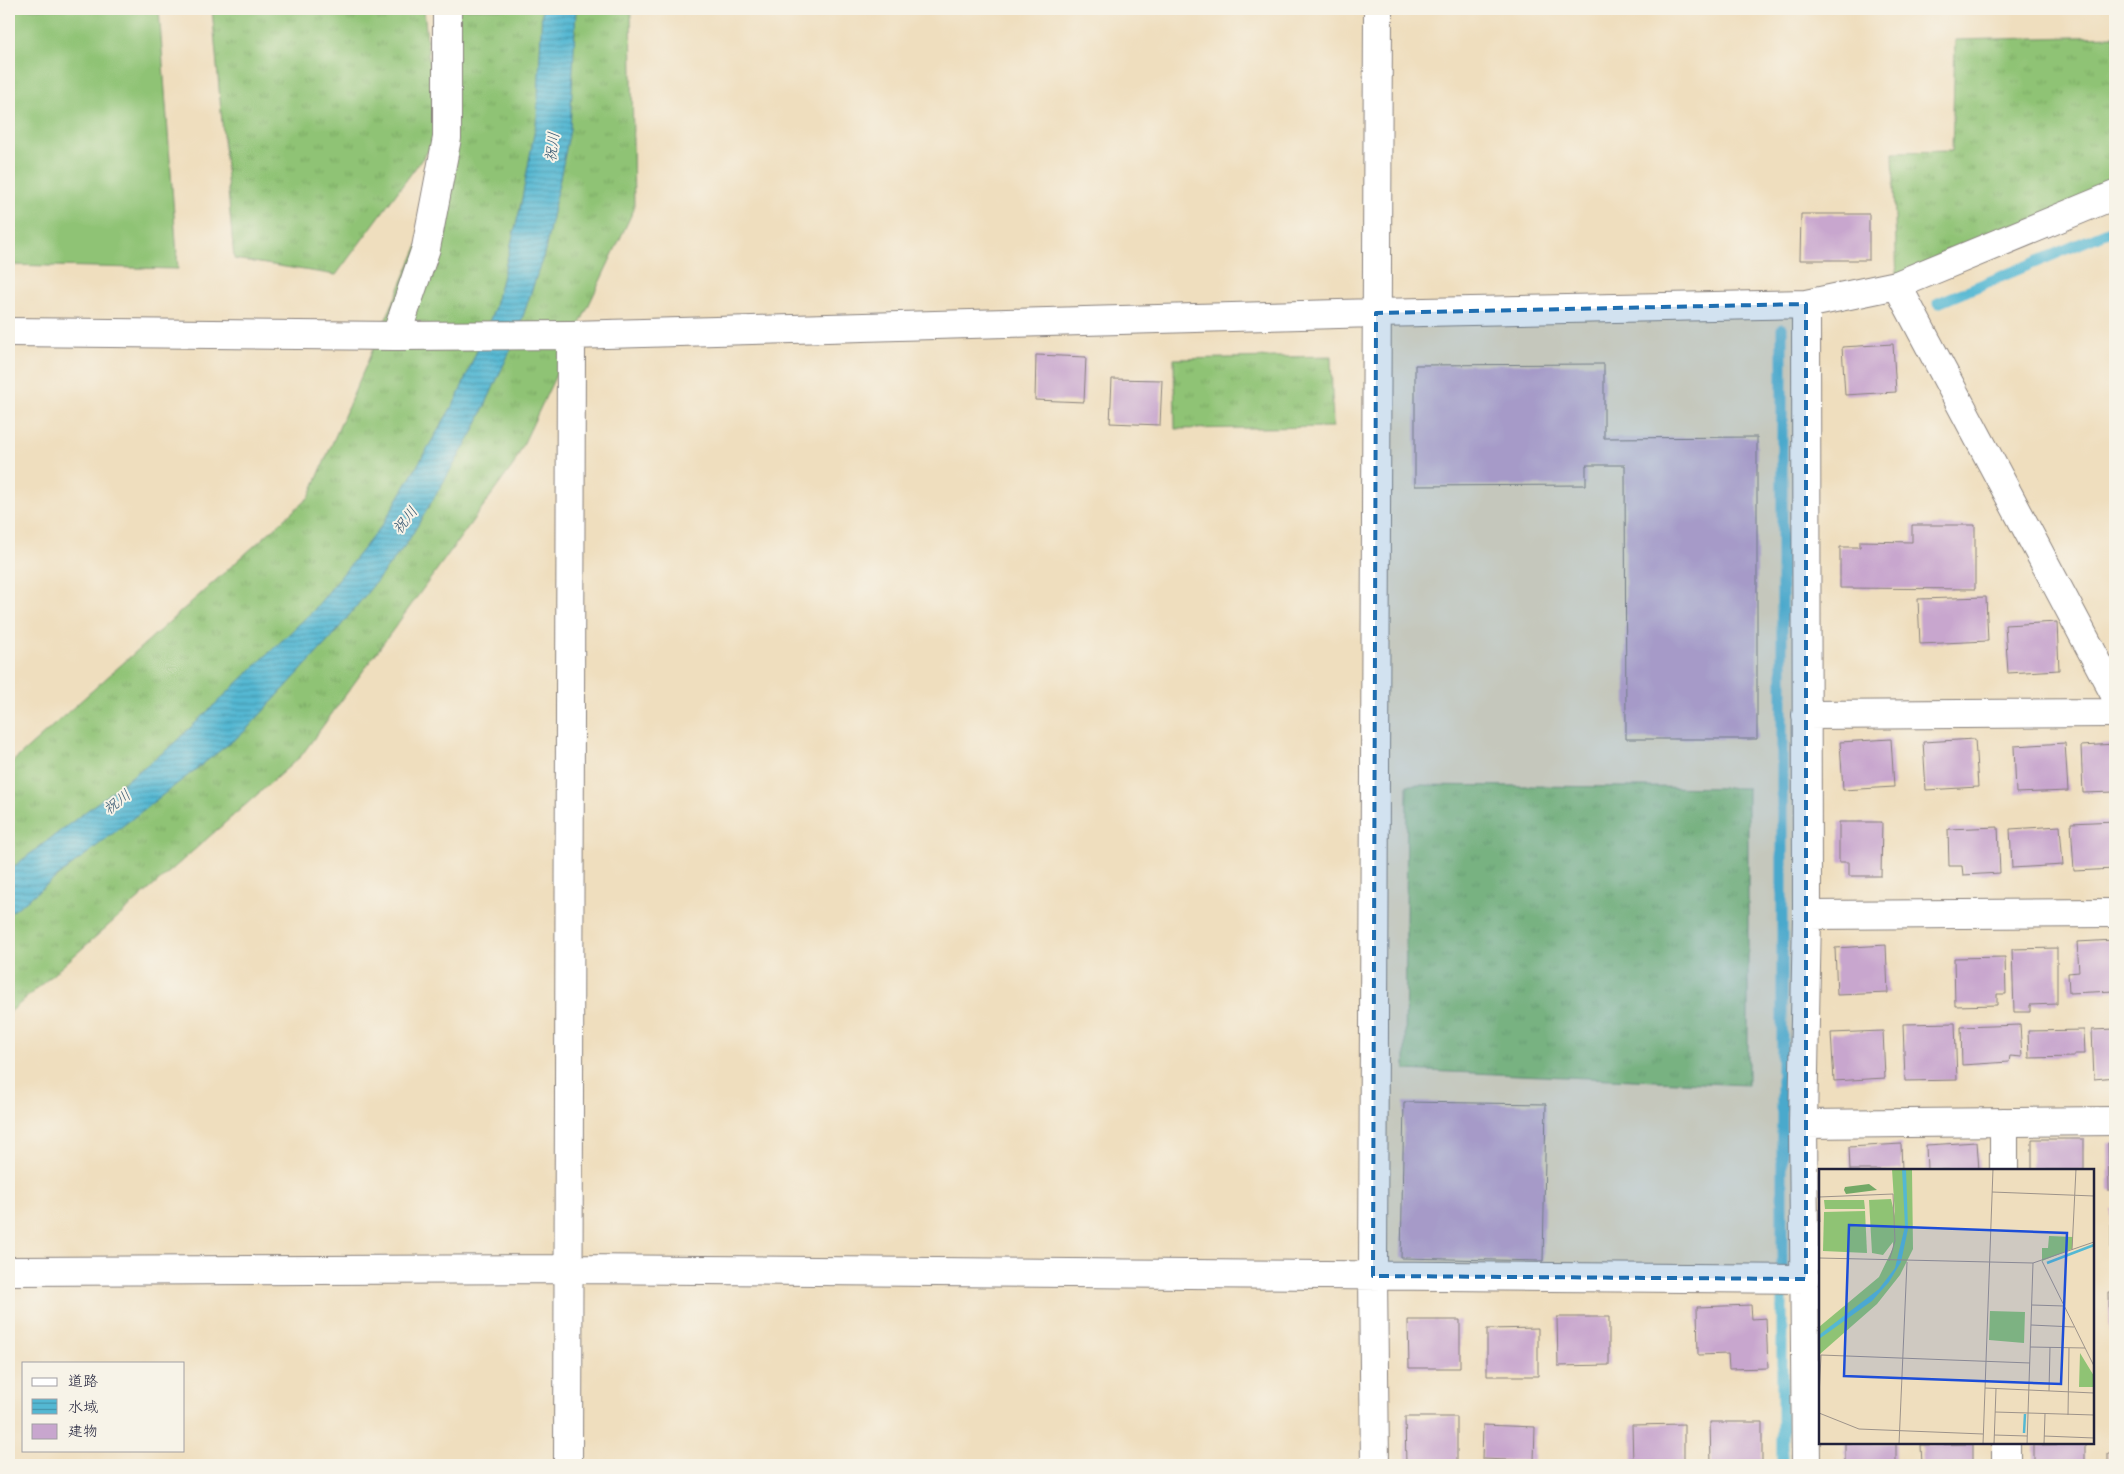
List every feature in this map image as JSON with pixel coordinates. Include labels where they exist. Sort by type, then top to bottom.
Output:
[{"type":"street","points":[[396,336],[426,248],[447,138],[446,9]]},
{"type":"street","points":[[1375,1465],[1373,1276],[1378,9]]},
{"type":"street","points":[[9,332],[396,336],[572,335],[1376,313],[1806,304],[1897,285],[2115,195]]},
{"type":"street","points":[[1897,285],[2115,695]]},
{"type":"street","points":[[1806,304],[1807,915],[1803,1124],[1806,1280],[1806,1465]]},
{"type":"street","points":[[568,1465],[572,335]]},
{"type":"street","points":[[1806,715],[2115,713]]},
{"type":"street","points":[[1807,915],[2115,912]]},
{"type":"street","points":[[1803,1124],[2115,1121]]},
{"type":"street","points":[[2004,1122],[2004,1169]]},
{"type":"street","points":[[9,1271],[570,1269],[1806,1280]]},
{"type":"street","points":[[2006,1444],[2006,1465]]},
{"type":"highlighted area","points":[[1806,304],[1806,1279],[1373,1276],[1376,313]]},
{"type":"green space","points":[[9,9],[159,9],[178,269],[9,265]]},
{"type":"green space","points":[[212,9],[424,9],[436,134],[442,9],[631,9],[634,209],[514,464],[301,756],[9,1013],[9,765],[309,497],[434,208],[436,140],[336,275],[234,259]]},
{"type":"green space","points":[[2115,36],[2115,183],[1897,285],[1893,152],[1952,151],[1955,40]]},
{"type":"green space","points":[[1331,356],[1333,427],[1175,429],[1174,359]]},
{"type":"green space","points":[[1407,785],[1748,788],[1748,1085],[1405,1070]]},
{"type":"water","name":"祝川","points":[[542,9],[576,9],[570,130],[545,251],[515,340],[472,434],[407,543],[331,638],[244,732],[9,914],[9,870],[169,748],[313,611],[383,524],[457,398],[494,310],[520,209],[537,118]]},
{"type":"building","points":[[1801,214],[1869,214],[1869,260],[1800,260]]},
{"type":"building","points":[[1893,344],[1896,392],[1845,395],[1842,347]]},
{"type":"building","points":[[1036,355],[1086,357],[1084,402],[1035,400]]},
{"type":"building","points":[[1604,364],[1604,438],[1757,437],[1757,739],[1626,739],[1625,465],[1586,465],[1586,485],[1415,486],[1415,365]]},
{"type":"building","points":[[1112,379],[1162,380],[1160,425],[1110,423]]},
{"type":"building","points":[[1912,525],[1975,525],[1975,589],[1840,588],[1840,547],[1860,547],[1860,541],[1912,542]]},
{"type":"building","points":[[1986,597],[1988,641],[1920,644],[1918,599]]},
{"type":"building","points":[[2057,622],[2059,670],[2008,673],[2005,625]]},
{"type":"building","points":[[1891,739],[1894,787],[1843,790],[1840,742]]},
{"type":"building","points":[[1975,739],[1978,787],[1926,790],[1923,742]]},
{"type":"building","points":[[2065,743],[2068,791],[2016,793],[2014,746]]},
{"type":"building","points":[[2115,744],[2115,792],[2083,793],[2081,746]]},
{"type":"building","points":[[2115,821],[2115,869],[2074,871],[2071,823]]},
{"type":"building","points":[[1839,822],[1882,822],[1881,876],[1849,876],[1849,862],[1839,862]]},
{"type":"building","points":[[2060,826],[2063,865],[2012,868],[2010,829]]},
{"type":"building","points":[[1998,827],[2000,873],[1963,875],[1962,866],[1949,866],[1948,829]]},
{"type":"building","points":[[2115,940],[2115,991],[2069,993],[2068,973],[2079,972],[2077,942]]},
{"type":"building","points":[[1886,945],[1888,993],[1837,995],[1835,948]]},
{"type":"building","points":[[2057,948],[2057,1004],[2030,1005],[2030,1012],[2014,1012],[2012,949]]},
{"type":"building","points":[[2005,957],[2006,994],[1997,994],[1997,1005],[1955,1006],[1954,958]]},
{"type":"building","points":[[1955,1023],[1957,1080],[1905,1081],[1903,1024]]},
{"type":"building","points":[[2020,1025],[2022,1057],[2010,1056],[2009,1062],[1962,1065],[1961,1027]]},
{"type":"building","points":[[2115,1029],[2115,1077],[2094,1079],[2092,1030]]},
{"type":"building","points":[[2084,1030],[2085,1054],[2074,1054],[2074,1057],[2029,1058],[2028,1031]]},
{"type":"building","points":[[1883,1031],[1885,1078],[1834,1081],[1831,1033]]},
{"type":"building","points":[[1404,1102],[1546,1104],[1543,1261],[1401,1258]]},
{"type":"building","points":[[2032,1139],[2084,1139],[2084,1169],[2032,1169]]},
{"type":"building","points":[[1977,1142],[1979,1169],[1927,1169],[1926,1145]]},
{"type":"building","points":[[2108,1143],[2115,1143],[2115,1191],[2109,1191]]},
{"type":"building","points":[[1901,1144],[1902,1169],[1850,1169],[1849,1147]]},
{"type":"building","points":[[2111,1210],[2115,1210],[2115,1258],[2111,1258]]},
{"type":"building","points":[[2109,1293],[2115,1293],[2115,1341],[2110,1341]]},
{"type":"building","points":[[1751,1305],[1752,1319],[1766,1318],[1768,1368],[1729,1369],[1728,1354],[1698,1355],[1697,1307]]},
{"type":"building","points":[[1557,1317],[1609,1317],[1609,1365],[1558,1366]]},
{"type":"building","points":[[1408,1320],[1460,1320],[1460,1368],[1409,1368]]},
{"type":"building","points":[[1538,1328],[1538,1376],[1487,1376],[1487,1329]]},
{"type":"building","points":[[2115,1366],[2115,1414],[2112,1414],[2112,1367]]},
{"type":"building","points":[[1405,1417],[1457,1417],[1457,1464],[1406,1465]]},
{"type":"building","points":[[1710,1422],[1762,1422],[1762,1465],[1711,1465]]},
{"type":"building","points":[[1684,1424],[1684,1465],[1633,1465],[1632,1425]]},
{"type":"building","points":[[1483,1425],[1535,1427],[1534,1461],[1482,1459]]},
{"type":"building","points":[[1845,1444],[1896,1444],[1896,1465],[1845,1465]]},
{"type":"building","points":[[1973,1444],[1973,1465],[1922,1465],[1921,1445]]},
{"type":"building","points":[[2085,1444],[2085,1465],[2034,1465],[2034,1445]]},
{"type":"building","points":[[2108,1453],[2115,1453],[2115,1465],[2108,1465]]},
{"type":"waterway","points":[[1938,303],[2115,229]]},
{"type":"waterway","points":[[1782,329],[1782,1465]]}]
